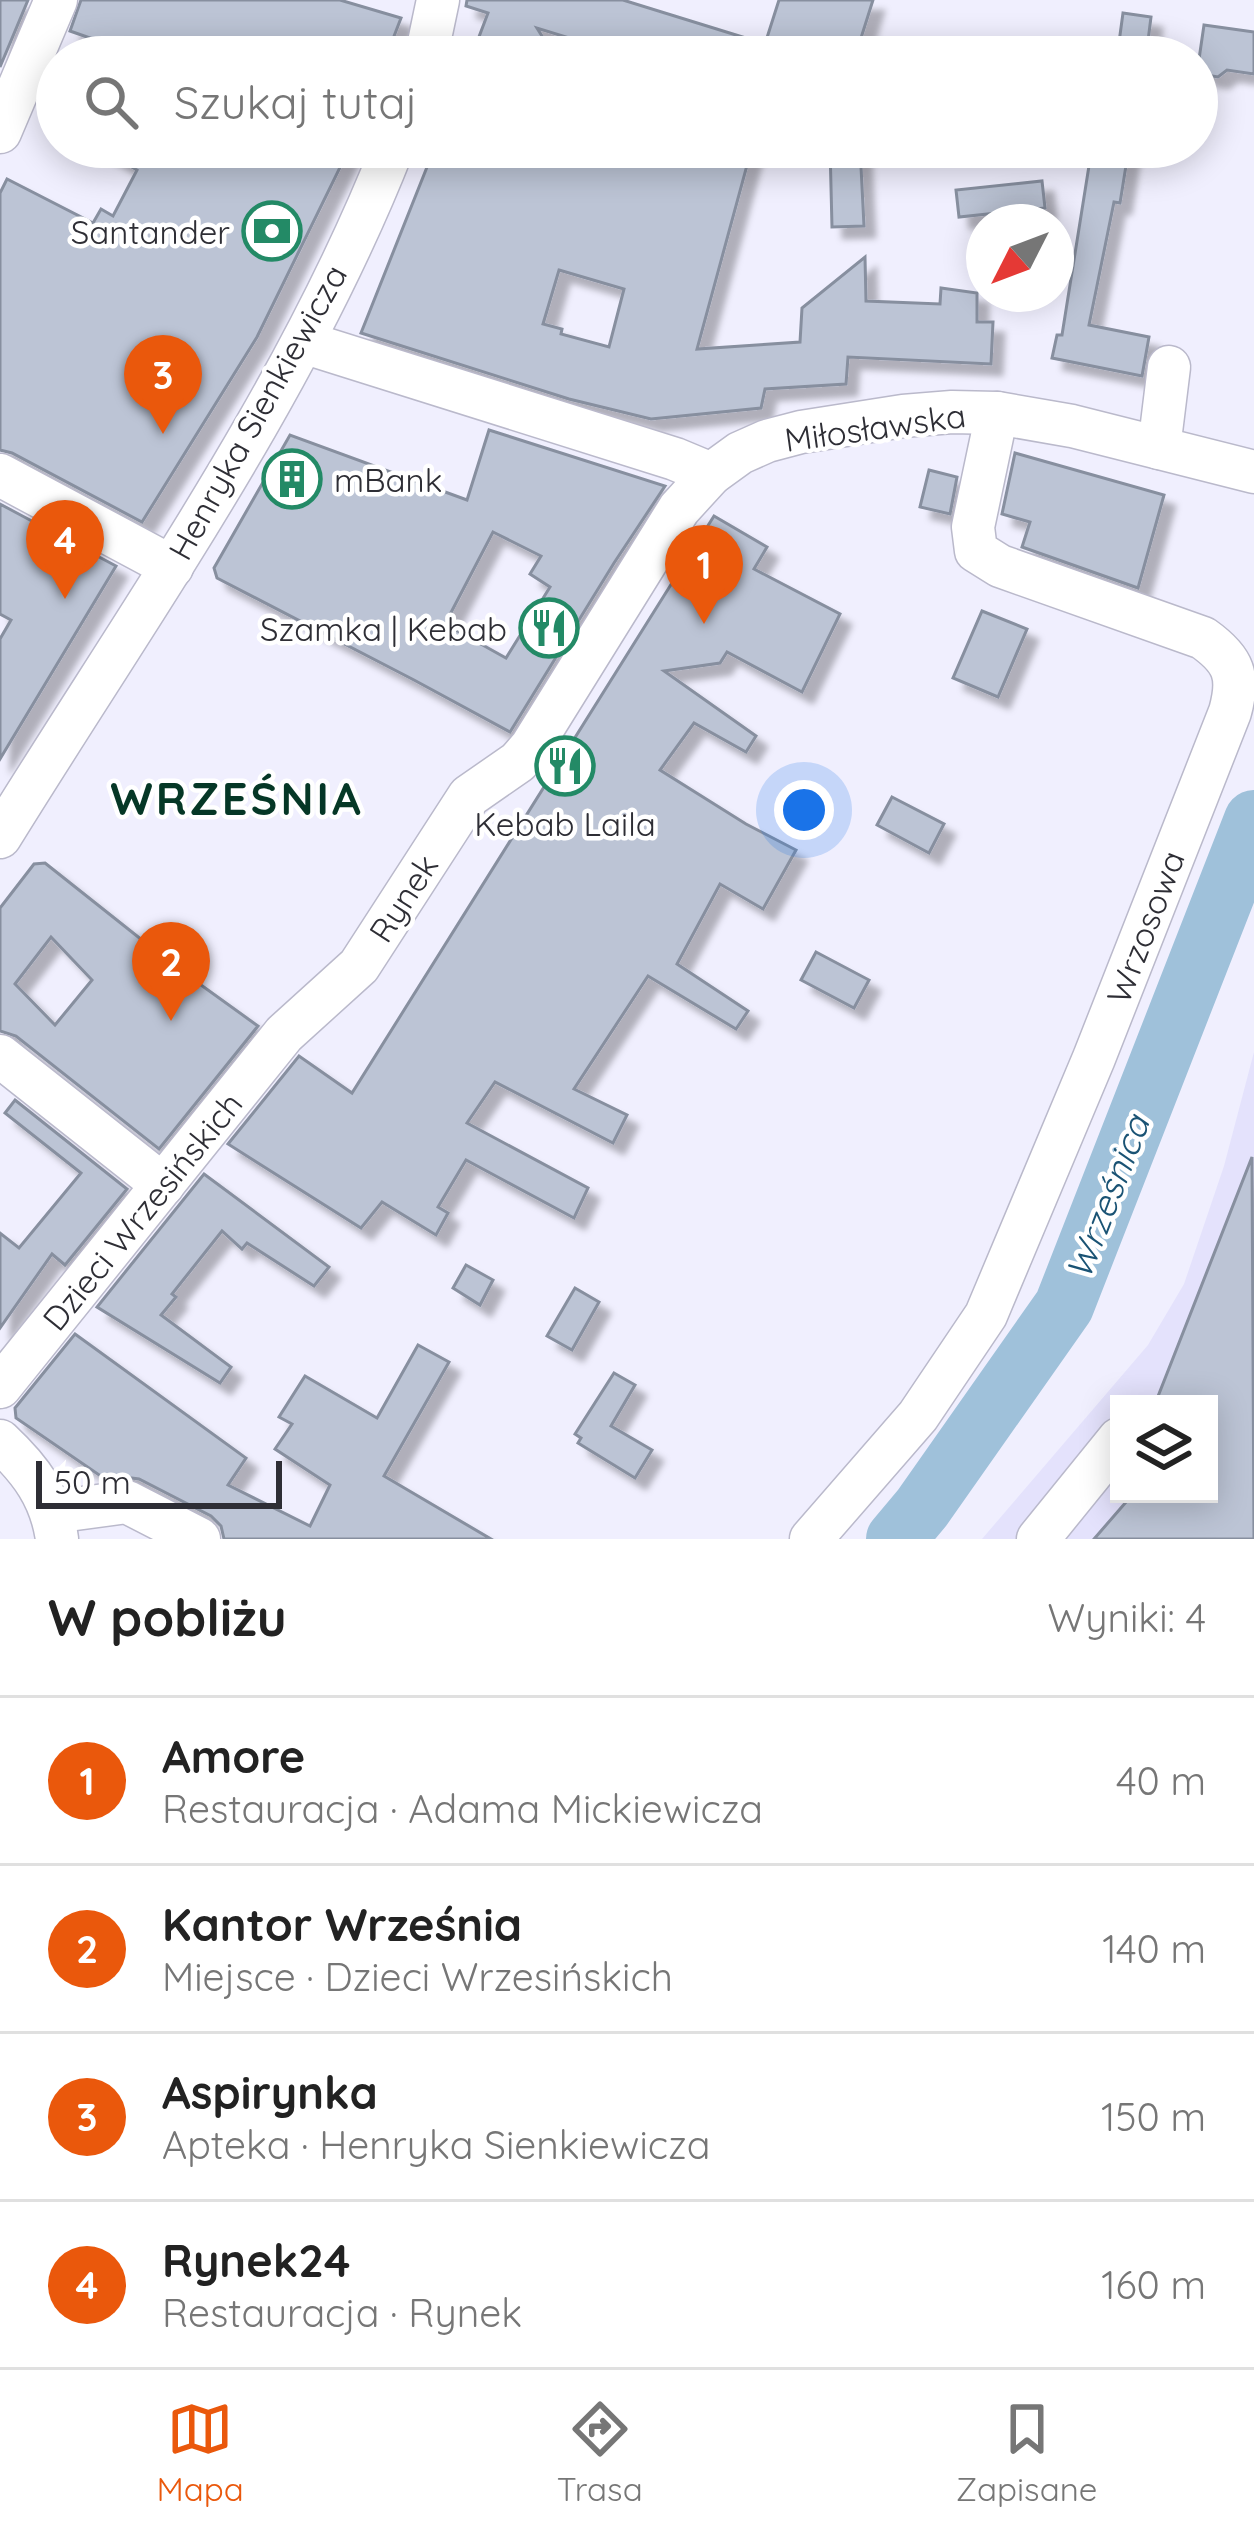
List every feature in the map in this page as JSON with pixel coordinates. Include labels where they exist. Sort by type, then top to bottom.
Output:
[{"type":"street","points":[[41,36],[56,0]]},
{"type":"street","points":[[428,36],[431,2]]},
{"type":"street","points":[[0,132],[36,47]]},
{"type":"street","name":"Henryka Sienkiewicza","points":[[0,837],[172,567],[303,342],[385,168]]},
{"type":"street","points":[[303,342],[674,459],[711,475]]},
{"type":"street","points":[[1159,448],[1169,367]]},
{"type":"street","name":"Miłosławska","points":[[518,762],[679,509],[711,475],[740,453],[767,441],[904,416],[997,413],[1072,426],[1254,472]]},
{"type":"street","name":"Wrzosowa","points":[[811,1539],[918,1416],[986,1315],[1094,1058],[1235,693],[1235,672],[1203,638],[1000,566],[976,551],[973,527],[997,413]]},
{"type":"street","points":[[0,475],[172,567]]},
{"type":"street","name":"Rynek","points":[[284,1034],[359,966],[469,796],[518,762]]},
{"type":"street","name":"Dzieci Wrzesińskich","points":[[0,1387],[284,1034]]},
{"type":"street","points":[[3,1058],[164,1185]]},
{"type":"street","points":[[0,1441],[39,1485],[55,1526],[127,1502],[200,1539]]},
{"type":"street","points":[[1038,1539],[1110,1450]]},
{"type":"shaded area","points":[[1254,1052],[1254,1539],[982,1539],[1148,1345],[1184,1284],[1224,1166]]},
{"type":"building","points":[[0,0],[28,0],[0,67]]},
{"type":"building","points":[[81,0],[340,0],[401,18],[394,36],[84,36],[70,31]]},
{"type":"building","points":[[467,0],[623,0],[739,36],[563,36],[537,28],[542,36],[479,36],[488,13],[466,6]]},
{"type":"building","points":[[779,0],[873,0],[862,36],[768,36]]},
{"type":"building","points":[[1123,13],[1151,17],[1149,36],[1120,36]]},
{"type":"building","points":[[1204,25],[1254,32],[1254,74],[1227,70],[1218,77],[1218,36],[1202,36]]},
{"type":"building","points":[[134,168],[340,168],[257,337],[142,522],[0,450],[0,193],[7,179],[93,223],[101,209],[113,216],[137,170]]},
{"type":"building","points":[[427,168],[746,168],[697,349],[800,342],[802,308],[865,257],[866,301],[940,304],[941,288],[966,291],[966,312],[977,312],[977,322],[993,322],[991,364],[848,357],[846,384],[765,389],[761,408],[651,419],[569,399],[361,333]],"holes":[[[559,270],[624,289],[609,347],[561,334],[562,329],[543,324]]]},
{"type":"building","points":[[831,168],[861,168],[864,226],[832,227]]},
{"type":"building","points":[[1089,168],[1126,168],[1089,325],[1149,337],[1142,376],[1052,358],[1057,335],[1062,335],[1066,312],[1074,312],[1074,260]]},
{"type":"building","points":[[1042,181],[1045,204],[966,204],[966,216],[959,217],[956,190]]},
{"type":"building","points":[[489,430],[665,486],[510,732],[217,578],[214,568],[290,435],[467,500]],"holes":[[[493,532],[541,556],[530,574],[550,587],[506,658],[445,624]]]},
{"type":"building","points":[[1015,453],[1164,495],[1138,588],[1022,547],[1030,522],[1002,514]]},
{"type":"building","points":[[929,470],[957,477],[950,514],[920,507]]},
{"type":"building","points":[[0,504],[116,566],[0,759],[0,639],[11,620],[0,614]]},
{"type":"building","points":[[714,516],[767,547],[754,569],[840,614],[802,692],[727,652],[720,663],[664,671],[756,736],[746,752],[694,723],[660,770],[796,850],[763,909],[720,884],[677,964],[748,1011],[736,1029],[648,976],[574,1089],[627,1115],[613,1143],[495,1082],[467,1123],[588,1188],[574,1218],[466,1160],[438,1207],[448,1213],[436,1235],[382,1202],[361,1228],[228,1144],[299,1056],[352,1093]]},
{"type":"building","points":[[982,611],[1027,629],[998,697],[953,678]]},
{"type":"building","points":[[892,797],[944,824],[929,853],[877,825]]},
{"type":"building","points":[[45,863],[258,1026],[159,1149],[16,1036],[0,1031],[0,908],[34,864]],"holes":[[[51,937],[92,980],[55,1025],[15,984]]]},
{"type":"building","points":[[816,952],[869,980],[854,1008],[801,980]]},
{"type":"building","points":[[15,1100],[127,1189],[65,1265],[52,1254],[0,1328],[0,1233],[19,1248],[81,1173],[5,1113]]},
{"type":"building","points":[[1252,1157],[1254,1539],[1094,1539],[1125,1503],[1218,1503],[1218,1395],[1159,1395]]},
{"type":"building","points":[[204,1174],[329,1267],[314,1286],[247,1243],[242,1249],[222,1231],[161,1315],[231,1367],[220,1383],[97,1307]]},
{"type":"building","points":[[466,1265],[493,1280],[480,1305],[453,1288]]},
{"type":"building","points":[[575,1288],[599,1302],[572,1350],[547,1336]]},
{"type":"building","points":[[75,1334],[246,1458],[228,1485],[310,1526],[330,1485],[275,1449],[292,1424],[279,1417],[305,1376],[377,1418],[418,1345],[449,1362],[384,1476],[491,1539],[224,1539],[221,1526],[211,1516],[139,1479],[105,1479],[16,1418],[15,1408]]},
{"type":"building","points":[[614,1373],[635,1385],[611,1426],[652,1450],[635,1478],[578,1443],[581,1438],[575,1434]]},
{"type":"waterway","name":"Wrześnica","points":[[896,1539],[1064,1306],[1254,820]]},
{"type":"place","name":"Santander","points":[[272,231]]},
{"type":"place","name":"Aspirynka","points":[[163,434]]},
{"type":"place","name":"mBank","points":[[292,479]]},
{"type":"place","name":"Rynek24","points":[[65,599]]},
{"type":"place","name":"Amore","points":[[704,624]]},
{"type":"place","name":"Szamka | Kebab","points":[[549,628]]},
{"type":"place","name":"Kebab Laila","points":[[565,766]]},
{"type":"place","name":"Kantor Września","points":[[171,1021]]},
{"type":"district","name":"WRZEŚNIA","points":[[237,798]]}]
